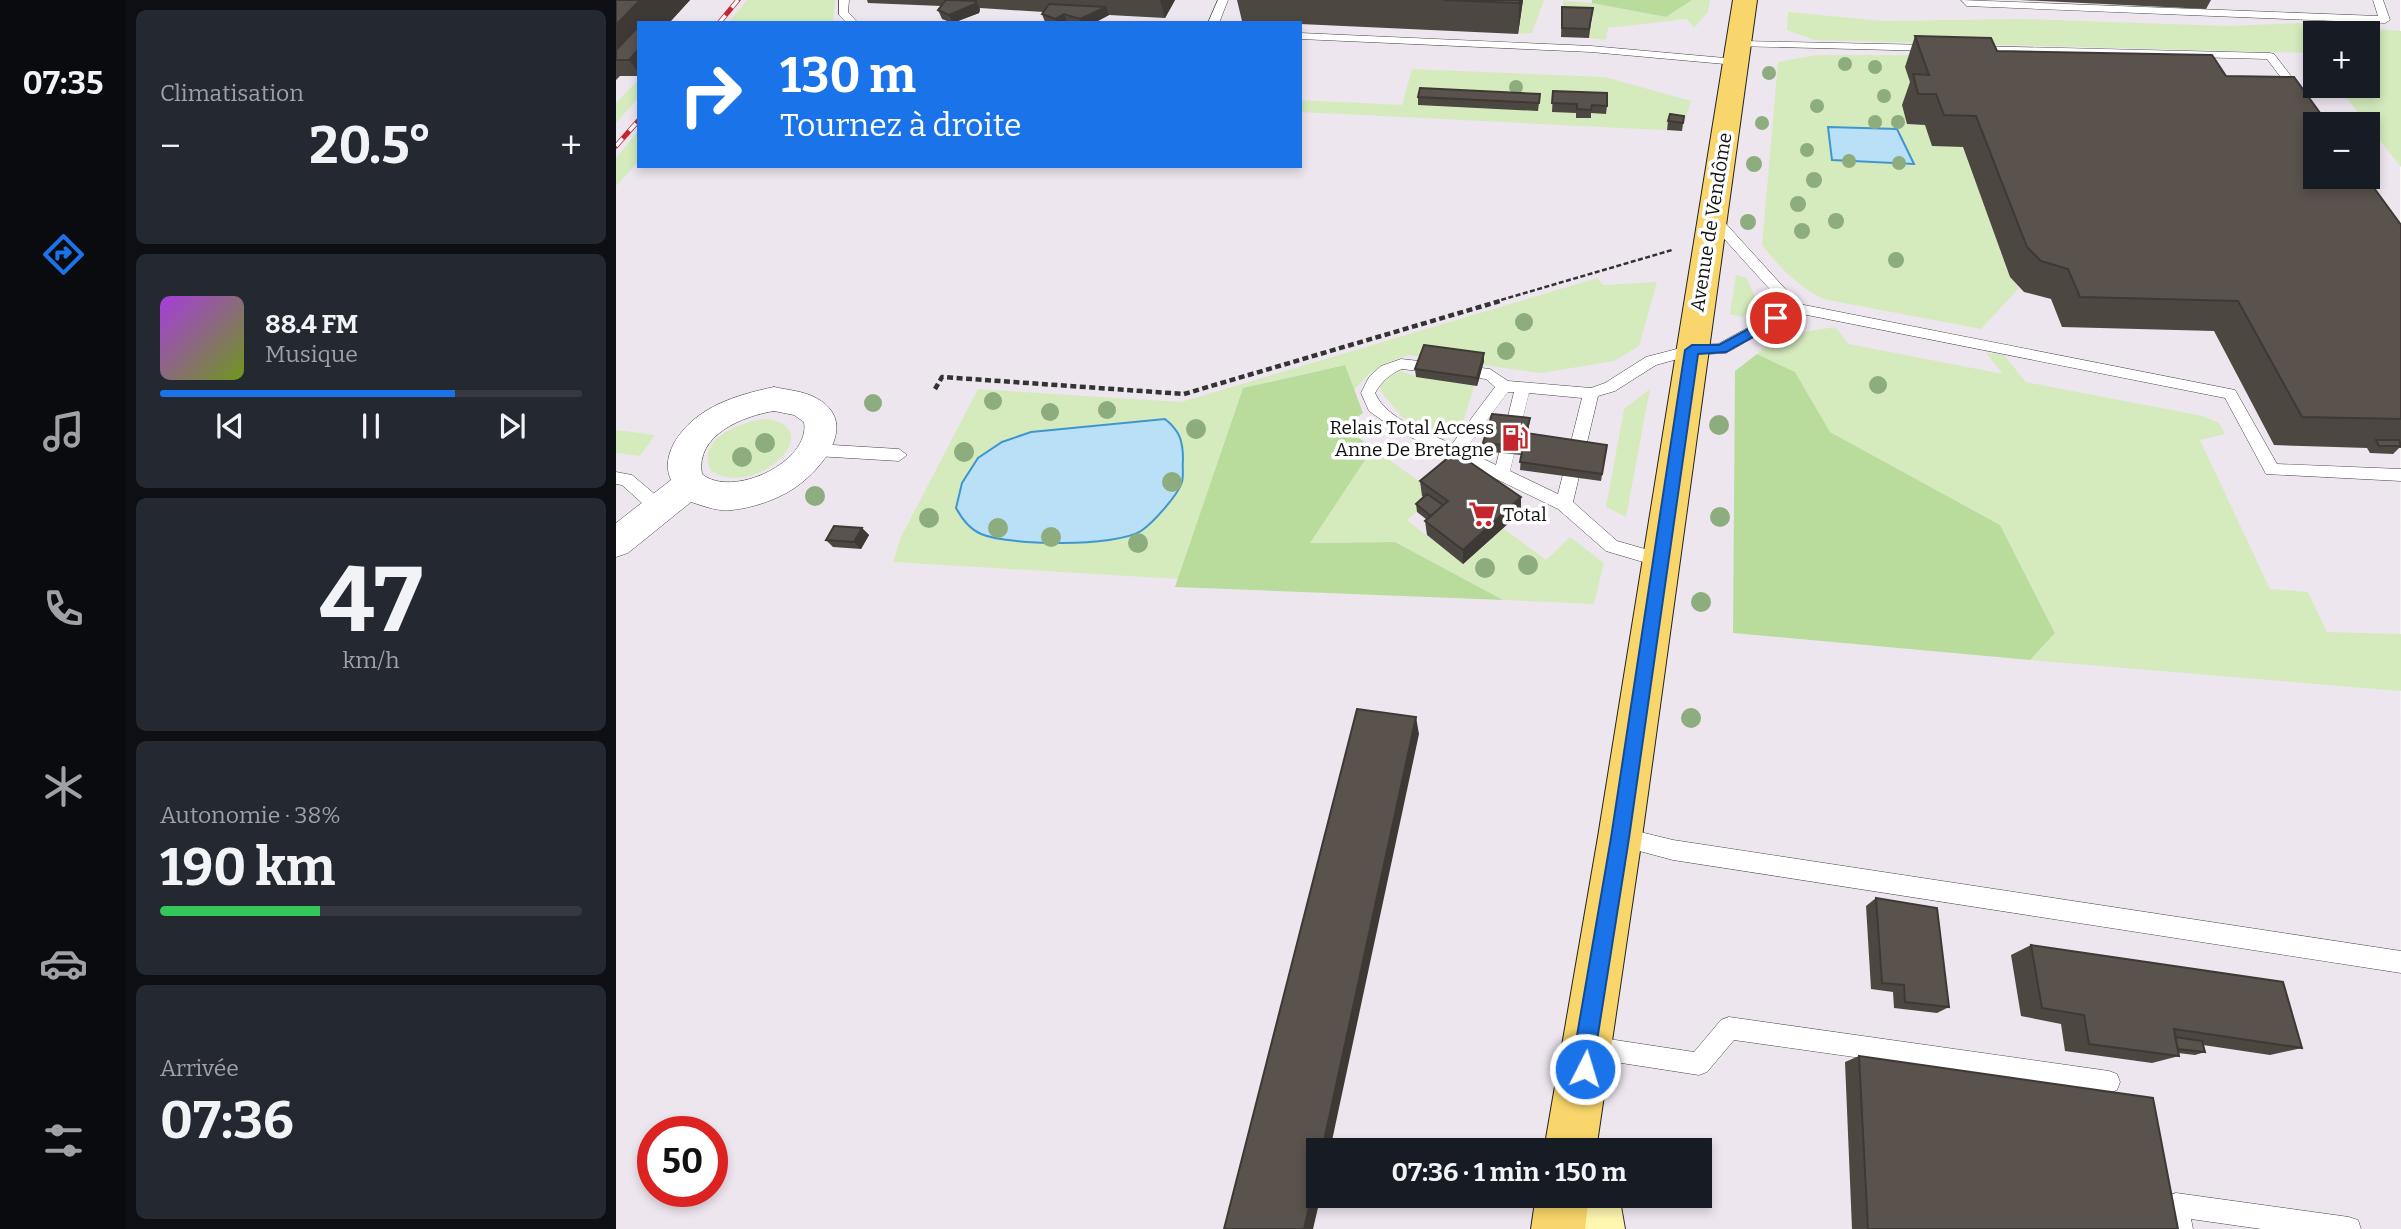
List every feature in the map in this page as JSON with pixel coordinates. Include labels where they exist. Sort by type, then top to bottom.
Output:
[{"type":"main road","name":"Avenue de Vendôme","points":[[1572,1138],[1620,838],[1745,0]]},
{"type":"main road","points":[[1583,1138],[1585,1047]]},
{"type":"main road","points":[[1558,1229],[1561,1208]]},
{"type":"main road","points":[[1594,1208],[1598,1229]]},
{"type":"street","points":[[795,401],[811,407],[820,419],[822,433],[816,450],[804,465],[787,479],[743,496],[712,496],[689,485],[682,472],[684,456],[693,439],[709,424],[752,403],[795,401]]},
{"type":"street","points":[[616,543],[689,485]]},
{"type":"lane","points":[[844,0],[843,13],[851,21]]},
{"type":"lane","points":[[1214,21],[1223,0]]},
{"type":"lane","points":[[1966,0],[1967,3],[2385,20],[2378,0]]},
{"type":"lane","points":[[1302,36],[1737,53],[1942,49]]},
{"type":"lane","points":[[1955,49],[2270,56],[2313,112]]},
{"type":"lane","points":[[1711,227],[1795,308],[2230,394],[2272,470],[2401,475]]},
{"type":"lane","points":[[1660,560],[1612,546],[1564,504],[1401,426],[1374,407],[1368,393],[1374,381],[1386,370],[1401,364],[1490,374],[1504,386],[1591,393],[1610,387],[1651,361],[1692,350],[1721,349],[1795,308]]},
{"type":"lane","points":[[1456,450],[1504,386]]},
{"type":"lane","points":[[1502,473],[1523,387]]},
{"type":"lane","points":[[1564,504],[1591,393]]},
{"type":"lane","points":[[816,450],[899,455]]},
{"type":"lane","points":[[616,478],[626,479],[658,507]]},
{"type":"lane","points":[[1620,838],[1673,850],[2401,962]]},
{"type":"lane","points":[[1585,1047],[1699,1064],[1729,1028],[2109,1082]]},
{"type":"lane","points":[[2181,1229],[2176,1205],[2349,1229]]},
{"type":"path","points":[[935,389],[942,377],[1184,394],[1711,227]]},
{"type":"shaded area","points":[[616,0],[2400,0],[2401,1229],[616,1229]]},
{"type":"green space","points":[[747,0],[835,0],[833,21],[730,21]]},
{"type":"green space","points":[[1523,0],[1544,0],[1532,33],[1518,34]]},
{"type":"green space","points":[[1592,0],[1692,0],[1666,17],[1592,3]]},
{"type":"green space","points":[[1692,0],[1710,0],[1708,12],[1694,28],[1687,19],[1608,28],[1606,40],[1589,38],[1593,17],[1562,15],[1563,1],[1592,3],[1666,17]]},
{"type":"green space","points":[[1788,12],[1883,21],[2021,19],[2228,26],[2297,23],[2303,23],[2303,53],[1814,40],[1787,30]]},
{"type":"green space","points":[[2380,29],[2401,31],[2401,167],[2380,140],[2380,112],[2358,112],[2346,98],[2380,98]]},
{"type":"green space","points":[[1816,55],[1981,55],[1918,106],[1907,124],[1925,125],[1963,147],[2010,277],[2019,288],[1981,329],[1823,299],[1790,276],[1762,245],[1778,62]]},
{"type":"green space","points":[[1412,69],[1605,77],[1691,101],[1682,131],[1302,112],[1302,100],[1402,105]]},
{"type":"green space","points":[[637,81],[637,99],[616,123],[616,103]]},
{"type":"green space","points":[[637,132],[637,163],[616,186],[616,158]]},
{"type":"green space","points":[[1736,275],[1747,278],[1756,300],[1751,310],[1742,317],[1730,314]]},
{"type":"green space","points":[[1597,278],[1604,285],[1657,282],[1639,346],[1614,361],[1541,373],[1409,355],[1386,363],[1368,375],[1354,390],[1344,365],[1243,388],[1178,579],[893,562],[901,537],[978,389],[1181,402]]},
{"type":"green space","points":[[1835,327],[1849,344],[2003,374],[1986,353],[2004,355],[2026,382],[2203,416],[2219,423],[2225,434],[2200,440],[2270,589],[2308,592],[2327,632],[2401,634],[2401,691],[2030,660],[2055,632],[2000,525],[1830,432],[1795,372],[1757,354],[1779,336]]},
{"type":"green space","points":[[1757,354],[1795,372],[1830,432],[2000,525],[2055,633],[2030,660],[1733,633],[1735,371]]},
{"type":"green space","points":[[1345,365],[1363,413],[1343,427],[1373,448],[1310,543],[1395,542],[1503,600],[1175,587],[1243,388]]},
{"type":"green space","points":[[1401,371],[1417,377],[1475,383],[1462,426],[1442,436],[1403,418],[1380,391],[1381,381]]},
{"type":"green space","points":[[1650,389],[1626,517],[1606,507],[1624,409]]},
{"type":"green space","points":[[766,419],[784,425],[791,435],[789,447],[780,459],[748,476],[729,477],[711,471],[709,450],[715,441],[733,428]]},
{"type":"green space","points":[[616,430],[655,435],[640,456],[616,453]]},
{"type":"green space","points":[[1373,448],[1430,489],[1429,501],[1407,520],[1463,564],[1503,528],[1546,560],[1570,537],[1604,563],[1594,604],[1503,600],[1395,542],[1309,543]]},
{"type":"water","points":[[1828,127],[1897,129],[1914,164],[1832,160]]},
{"type":"water","points":[[1165,419],[1177,432],[1181,442],[1183,479],[1170,501],[1141,531],[1109,540],[1087,542],[1015,541],[977,532],[966,523],[956,508],[962,483],[978,458],[1002,442],[1031,432]]},
{"type":"building","points":[[616,0],[640,0],[616,25]]},
{"type":"building","points":[[946,0],[976,1],[975,4],[949,15],[938,10]]},
{"type":"building","points":[[1443,0],[1519,0],[1519,3]]},
{"type":"building","points":[[1049,4],[1106,7],[1080,19],[1064,14],[1055,19],[1042,14]]},
{"type":"building","points":[[1562,7],[1593,8],[1589,29],[1562,28]]},
{"type":"building","points":[[637,28],[637,51],[629,60],[616,60],[616,50]]},
{"type":"building","points":[[1915,36],[1991,38],[1997,51],[2212,55],[2226,76],[2294,77],[2303,89],[2303,98],[2309,98],[2319,112],[2303,112],[2303,189],[2375,189],[2401,225],[2401,419],[2302,417],[2238,301],[2080,297],[2068,269],[2041,261],[2027,247],[1976,116],[1944,115],[1936,94],[1918,94],[1913,74],[1929,75]]},
{"type":"building","points":[[1420,88],[1540,94],[1539,103],[1418,97]]},
{"type":"building","points":[[1553,91],[1607,93],[1607,106],[1592,105],[1591,110],[1577,109],[1577,104],[1552,103]]},
{"type":"building","points":[[1670,114],[1684,116],[1683,123],[1668,121]]},
{"type":"building","points":[[1424,345],[1484,353],[1477,378],[1415,369]]},
{"type":"building","points":[[1492,414],[1530,418],[1526,433],[1607,445],[1602,474],[1520,462],[1523,447],[1483,443]]},
{"type":"building","points":[[2376,440],[2399,440],[2401,446],[2379,446]]},
{"type":"building","name":"Total","points":[[1455,452],[1521,497],[1463,550],[1425,521],[1448,501],[1420,481]]},
{"type":"building","points":[[1427,494],[1443,505],[1431,516],[1416,504]]},
{"type":"building","points":[[834,526],[862,528],[854,542],[826,540]]},
{"type":"building","points":[[1357,709],[1416,717],[1325,1138],[1306,1138],[1306,1208],[1309,1208],[1304,1229],[1224,1229]]},
{"type":"building","points":[[1876,898],[1937,908],[1949,1007],[1905,1002],[1904,985],[1882,983]]},
{"type":"building","points":[[2031,945],[2283,982],[2302,1048],[2174,1029],[2179,1056],[2089,1044],[2084,1015],[2042,1008]]},
{"type":"building","points":[[2175,1037],[2202,1041],[2205,1052],[2178,1049]]},
{"type":"building","points":[[1859,1056],[2153,1098],[2178,1229],[1868,1229]]},
{"type":"railway","points":[[721,21],[738,0]]},
{"type":"railway","points":[[616,146],[637,122]]},
{"type":"place","name":"Relais Total Access Anne De Bretagne","points":[[1515,438]]},
{"type":"place","name":"Total","points":[[1482,514]]},
{"type":"route","points":[[1585,1069],[1585,1047],[1620,838],[1692,350],[1721,349],[1776,318]]}]
